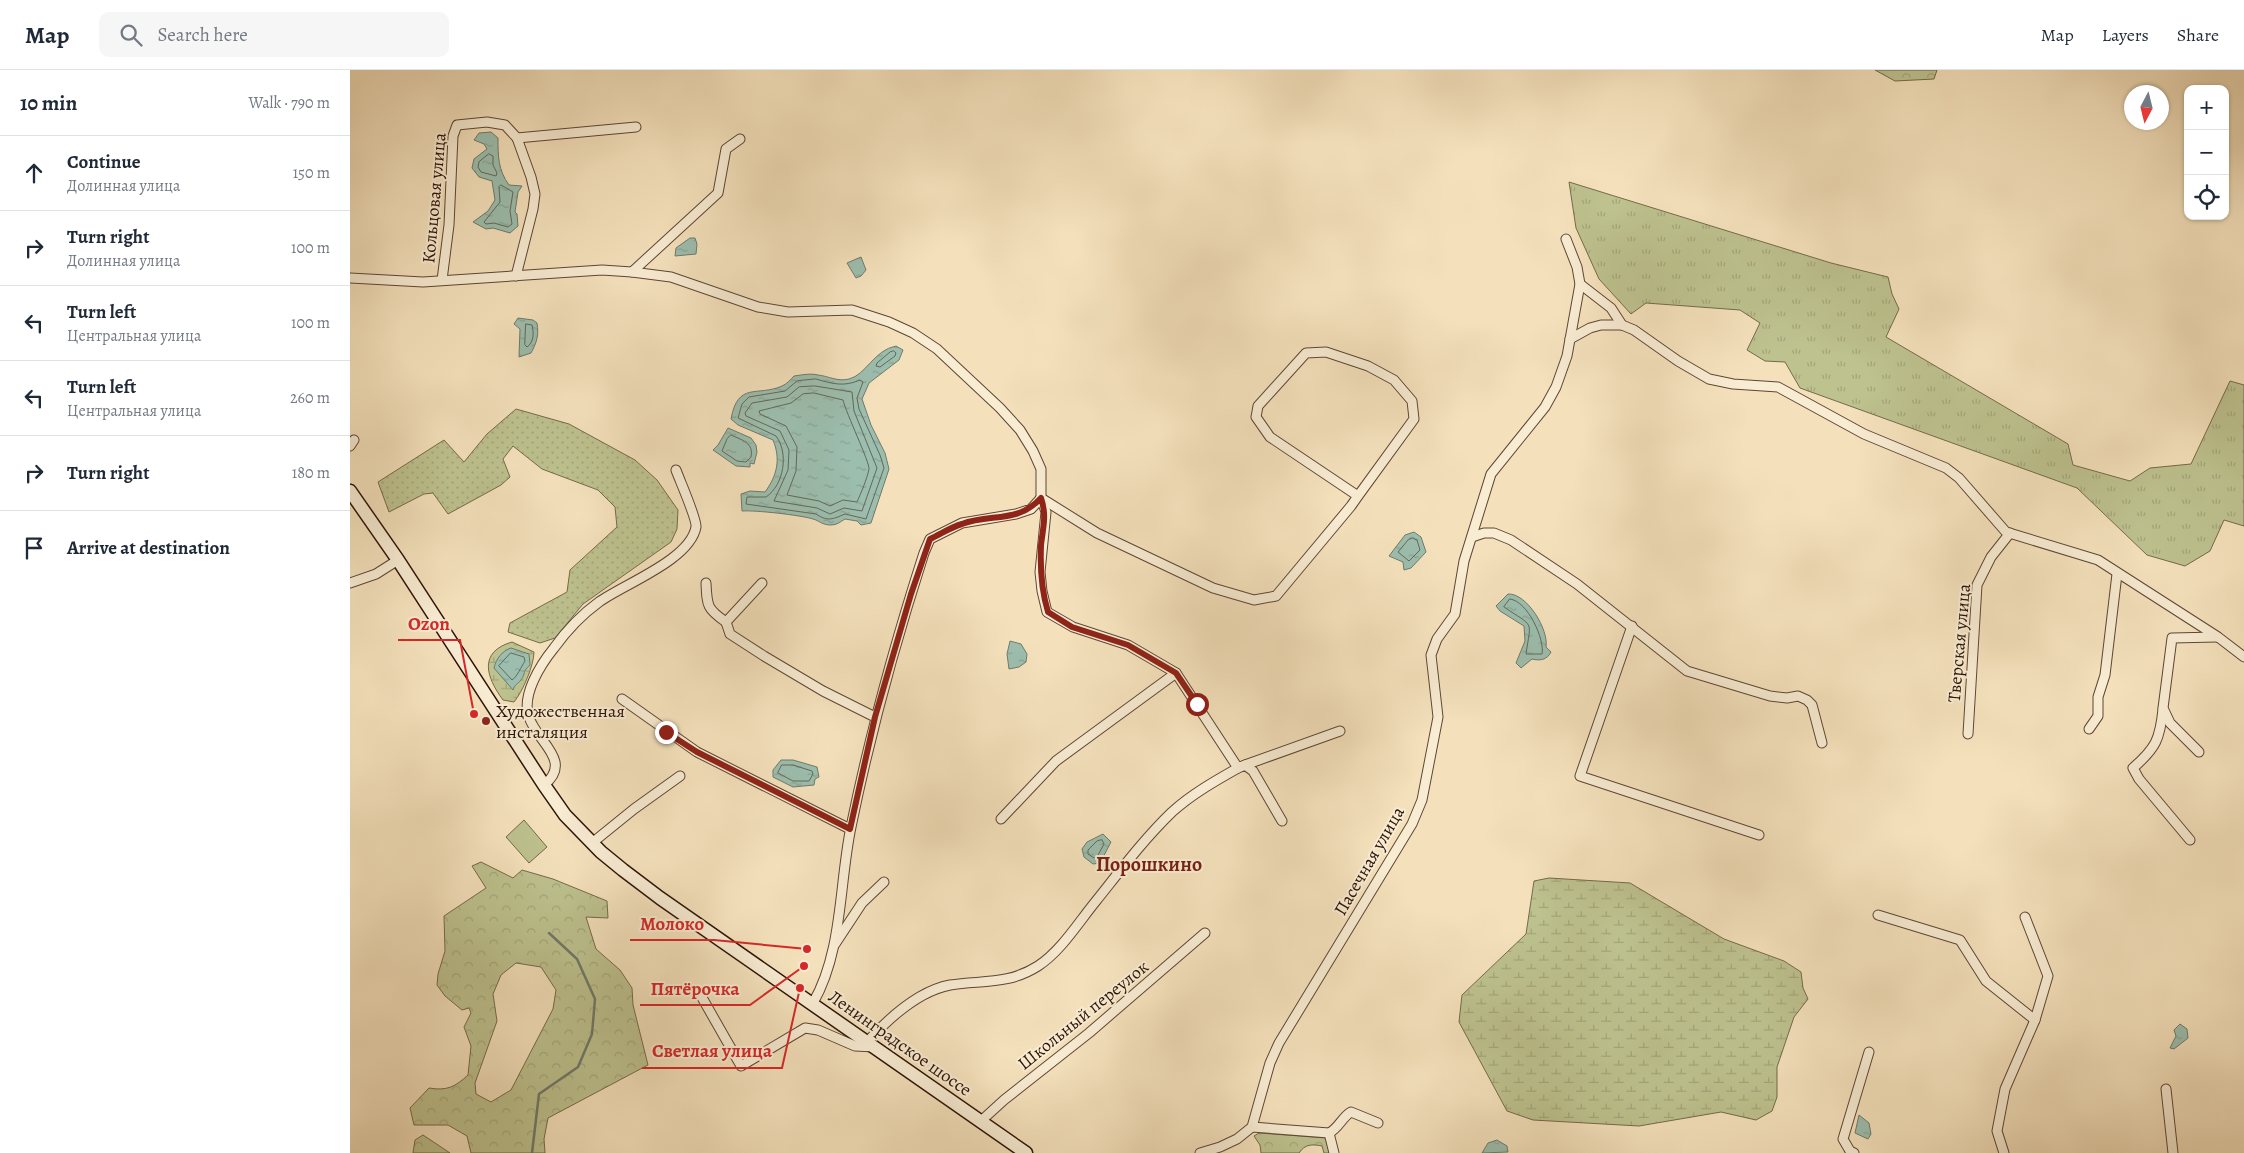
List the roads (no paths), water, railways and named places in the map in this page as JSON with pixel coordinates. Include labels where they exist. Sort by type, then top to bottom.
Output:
[{"type":"main road","name":"Ленинградское шоссе","points":[[350,491],[398,560],[544,784],[566,815],[592,843],[660,898],[1026,1153]]},
{"type":"street","name":"Кольцовая улица","points":[[442,280],[449,225],[453,136],[457,125],[487,122],[504,124],[516,138]]},
{"type":"street","points":[[516,276],[535,194],[531,177],[516,138],[636,127]]},
{"type":"street","points":[[632,272],[718,193],[726,149],[740,139]]},
{"type":"street","name":"Пасечная улица","points":[[1252,1126],[1270,1064],[1279,1043],[1412,824],[1420,806],[1438,717],[1431,655],[1437,639],[1455,614],[1459,582],[1491,474],[1545,407],[1556,388],[1570,338],[1580,284],[1577,267],[1566,239]]},
{"type":"street","points":[[350,278],[423,282],[602,270],[632,272],[671,278],[703,287],[758,307],[778,311],[852,310],[890,322],[914,333],[937,349],[1020,430],[1041,469],[1041,498],[1046,512],[1041,544],[1040,572],[1042,592],[1048,612],[1072,627],[1128,645],[1176,673],[1241,767],[1253,771],[1282,821]]},
{"type":"street","points":[[1580,284],[1611,308],[1622,325]]},
{"type":"street","points":[[1570,338],[1601,325],[1622,325],[1634,330],[1678,361],[1709,379],[1733,384],[1778,387],[1864,434],[1946,468],[1959,478],[2006,532],[2098,560],[2117,574],[2218,637],[2244,657]]},
{"type":"street","points":[[1041,498],[1097,532],[1205,584],[1254,600],[1276,596],[1358,496],[1414,419],[1412,402],[1394,380],[1368,366],[1326,352],[1306,353],[1258,406],[1256,417],[1270,436],[1358,496]]},
{"type":"street","points":[[544,784],[552,778],[556,764],[554,757],[529,718],[527,708],[540,668],[578,618],[601,600],[651,573],[692,540],[696,525],[676,470]]},
{"type":"street","points":[[813,1004],[821,989],[833,946],[850,829],[875,717],[911,594],[930,539],[962,523],[1024,512],[1031,509],[1041,498]]},
{"type":"street","points":[[1472,537],[1484,533],[1494,533],[1511,540],[1577,584],[1687,670],[1770,696],[1787,698],[1798,696],[1807,700],[1812,705],[1822,743]]},
{"type":"street","name":"Тверская улица","points":[[1968,734],[1977,585],[1991,557],[2010,533]]},
{"type":"street","points":[[350,583],[376,574],[398,560]]},
{"type":"street","points":[[2089,729],[2098,716],[2098,696],[2105,675],[2117,574]]},
{"type":"street","points":[[706,583],[707,603],[710,611],[726,622],[730,634],[822,691],[875,717]]},
{"type":"street","points":[[726,622],[762,583]]},
{"type":"street","points":[[1632,626],[1580,776],[1759,835]]},
{"type":"street","points":[[2190,840],[2139,779],[2133,768],[2150,753],[2158,741],[2172,638],[2218,637]]},
{"type":"street","points":[[1001,819],[1056,760],[1176,673]]},
{"type":"street","points":[[622,699],[697,752],[850,829]]},
{"type":"street","points":[[2163,708],[2170,723],[2199,752]]},
{"type":"street","points":[[700,994],[741,1066],[805,1028],[818,1030],[855,1046],[870,1044],[879,1029],[917,999],[933,991],[948,986],[1007,980],[1037,966],[1063,941],[1145,840],[1173,811],[1207,785],[1241,767],[1340,731]]},
{"type":"street","points":[[592,843],[634,808],[680,776]]},
{"type":"street","points":[[833,946],[862,903],[884,882]]},
{"type":"street","points":[[1878,915],[1960,940],[1986,981],[2035,1020]]},
{"type":"street","points":[[2004,1153],[1997,1131],[2005,1088],[2035,1020],[2048,976],[2025,918]]},
{"type":"street","name":"Школьный переулок","points":[[981,1121],[1004,1100],[1089,1034],[1205,933]]},
{"type":"street","points":[[1854,1153],[1850,1151],[1844,1139],[1869,1052]]},
{"type":"street","points":[[2166,1089],[2173,1153]]},
{"type":"street","points":[[1200,1153],[1237,1139],[1252,1126],[1329,1133],[1336,1129],[1346,1115],[1352,1112],[1378,1122]]},
{"type":"street","points":[[1329,1133],[1334,1153]]},
{"type":"water","points":[[491,132],[498,138],[499,163],[505,179],[509,185],[522,186],[518,192],[515,212],[517,214],[518,226],[510,233],[493,228],[486,229],[473,222],[488,211],[495,200],[492,181],[479,177],[472,168],[474,159],[487,149],[484,144],[474,140],[479,133]]},
{"type":"water","points":[[690,238],[695,238],[697,244],[696,254],[675,256],[676,248]]},
{"type":"water","points":[[861,257],[866,270],[861,276],[856,278],[847,263]]},
{"type":"water","points":[[518,318],[533,320],[537,323],[538,331],[531,353],[519,357],[520,329],[514,324]]},
{"type":"water","points":[[896,346],[903,350],[899,360],[869,383],[862,399],[871,425],[885,453],[889,469],[871,523],[861,525],[857,521],[845,519],[828,525],[798,516],[742,511],[741,494],[750,491],[765,492],[775,474],[777,454],[773,440],[738,425],[731,419],[738,399],[750,392],[782,386],[794,376],[812,374],[845,380],[855,377],[882,352]]},
{"type":"water","points":[[728,428],[751,438],[756,445],[757,452],[754,464],[750,463],[750,467],[736,466],[713,450]]},
{"type":"water","points":[[1414,532],[1421,537],[1426,552],[1411,568],[1404,570],[1403,562],[1389,556],[1405,535]]},
{"type":"water","points":[[1508,594],[1522,599],[1535,614],[1544,631],[1546,647],[1551,652],[1540,660],[1532,659],[1521,668],[1516,663],[1525,641],[1524,626],[1500,611],[1496,606]]},
{"type":"water","points":[[1010,641],[1021,644],[1027,654],[1026,662],[1019,667],[1009,669],[1007,654]]},
{"type":"water","points":[[511,648],[529,654],[530,665],[513,690],[494,668],[500,656]]},
{"type":"water","points":[[781,760],[793,760],[817,767],[819,777],[815,779],[814,785],[793,787],[773,777],[773,770]]},
{"type":"water","points":[[1103,834],[1111,842],[1100,863],[1093,864],[1084,857],[1082,849],[1087,842]]},
{"type":"water","points":[[2180,1024],[2187,1029],[2188,1038],[2174,1049],[2170,1048],[2176,1036],[2174,1030]]},
{"type":"water","points":[[1859,1115],[1869,1123],[1871,1134],[1868,1139],[1855,1133]]},
{"type":"water","points":[[1497,1140],[1507,1146],[1508,1152],[1482,1153],[1488,1143]]},
{"type":"waterway","points":[[532,1153],[539,1094],[578,1067],[592,1034],[595,999],[577,959],[549,933]]},
{"type":"place","name":"Ozon","points":[[474,714]]},
{"type":"place","name":"Художественная инсталяция","points":[[486,721]]},
{"type":"place","name":"Молоко","points":[[807,949]]},
{"type":"place","name":"Пятёрочка","points":[[804,966]]},
{"type":"place","name":"Светлая улица","points":[[800,988]]},
{"type":"district","name":"Порошкино","points":[[1149,864]]}]
